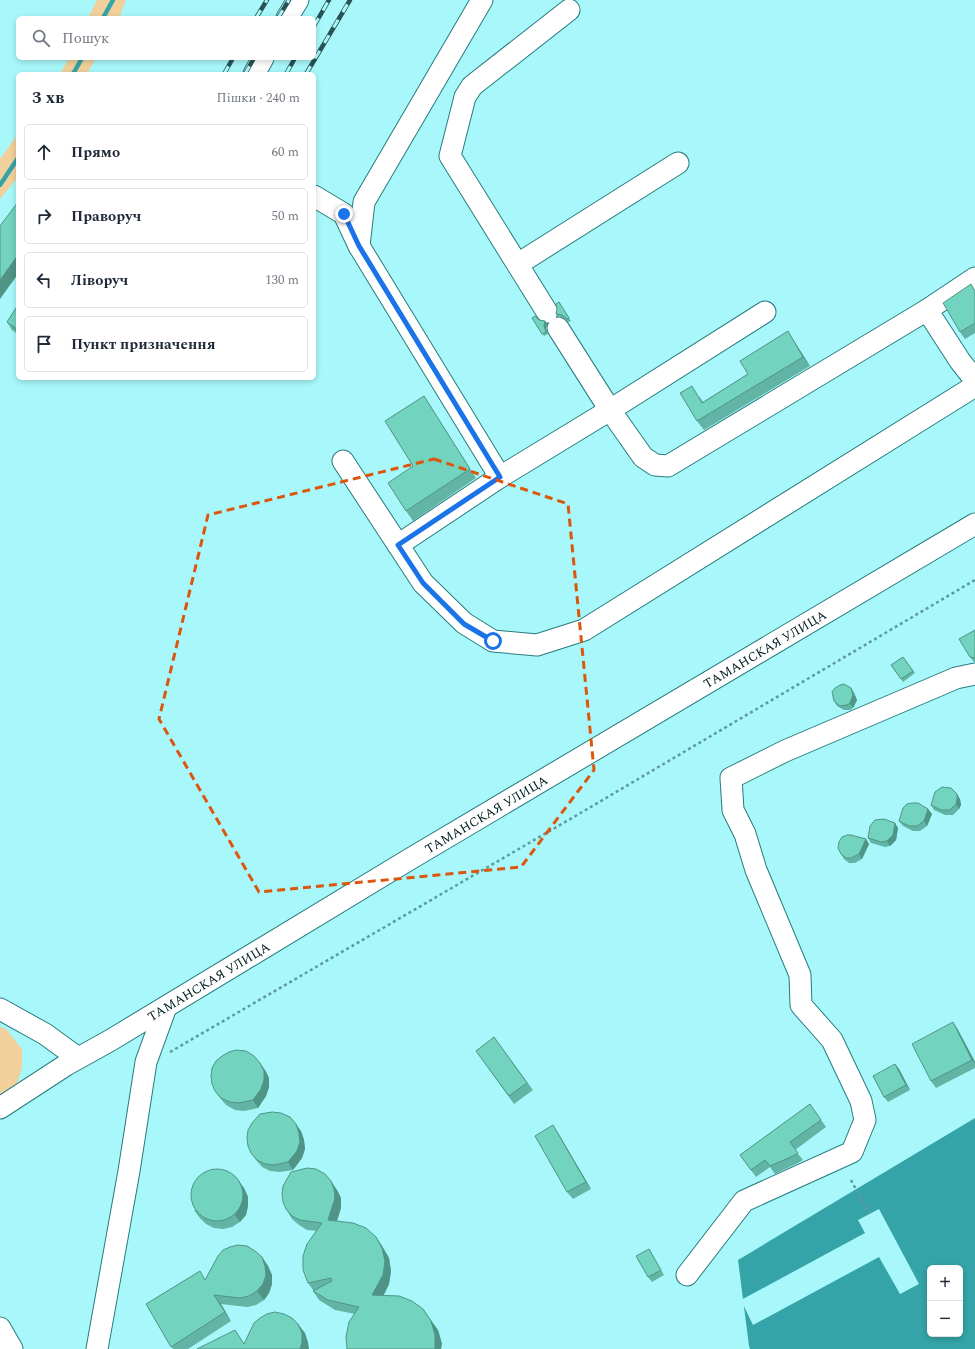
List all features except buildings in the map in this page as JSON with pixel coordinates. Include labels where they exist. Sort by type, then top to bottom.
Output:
[{"type":"street","points":[[288,16],[298,0]]},
{"type":"street","points":[[359,246],[364,202],[482,0]]},
{"type":"street","points":[[569,10],[472,86],[465,97],[450,156],[610,410],[643,457],[654,465],[668,466],[926,310],[975,278]]},
{"type":"street","points":[[255,72],[262,60]]},
{"type":"street","points":[[518,264],[678,163]]},
{"type":"street","points":[[316,197],[344,214],[359,246],[500,477]]},
{"type":"street","points":[[926,310],[960,361],[975,380]]},
{"type":"street","points":[[398,545],[500,477],[610,410],[765,312]]},
{"type":"street","points":[[343,461],[423,583],[464,624],[493,641],[537,645],[584,630],[975,386]]},
{"type":"street","name":"ТАМАНСКАЯ УЛИЦА","points":[[0,1108],[78,1058],[111,1040],[410,859],[975,524]]},
{"type":"street","points":[[687,1275],[744,1201],[852,1152],[865,1120],[861,1101],[832,1040],[801,1006],[800,976],[756,870],[745,834],[733,810],[732,778],[785,751],[956,678],[975,674]]},
{"type":"street","points":[[97,1349],[129,1171],[146,1062],[166,1007]]},
{"type":"street","points":[[0,1009],[45,1034],[78,1058]]},
{"type":"street","points":[[0,1328],[12,1349]]},
{"type":"path","points":[[165,1055],[577,815],[975,580]]},
{"type":"path","points":[[851,1180],[869,1214]]},
{"type":"highlighted area","points":[[434,459],[568,504],[594,770],[521,867],[259,892],[159,719],[208,515]]},
{"type":"shaded area","points":[[97,0],[126,0],[120,16],[89,16]]},
{"type":"shaded area","points":[[68,60],[95,60],[88,72],[61,72]]},
{"type":"shaded area","points":[[16,137],[16,179],[0,199],[0,159]]},
{"type":"shaded area","points":[[0,1027],[6,1029],[22,1049],[22,1068],[17,1083],[0,1095]]},
{"type":"water","points":[[975,1118],[975,1349],[750,1349],[738,1260]]},
{"type":"pier","points":[[879,1209],[919,1284],[900,1294],[879,1257],[753,1325],[741,1300],[865,1233],[858,1220]]},
{"type":"waterway","points":[[104,16],[113,0]]},
{"type":"waterway","points":[[74,72],[81,60]]},
{"type":"waterway","points":[[0,185],[16,161]]},
{"type":"railway","points":[[257,16],[267,0]]},
{"type":"railway","points":[[279,16],[289,0]]},
{"type":"railway","points":[[316,23],[329,0]]},
{"type":"railway","points":[[316,57],[350,0]]},
{"type":"railway","points":[[225,72],[232,60]]},
{"type":"railway","points":[[246,72],[253,60]]},
{"type":"railway","points":[[287,72],[294,60]]},
{"type":"railway","points":[[307,72],[314,60]]},
{"type":"route","points":[[344,214],[359,246],[500,477],[398,545],[423,583],[464,624],[493,641]]}]
